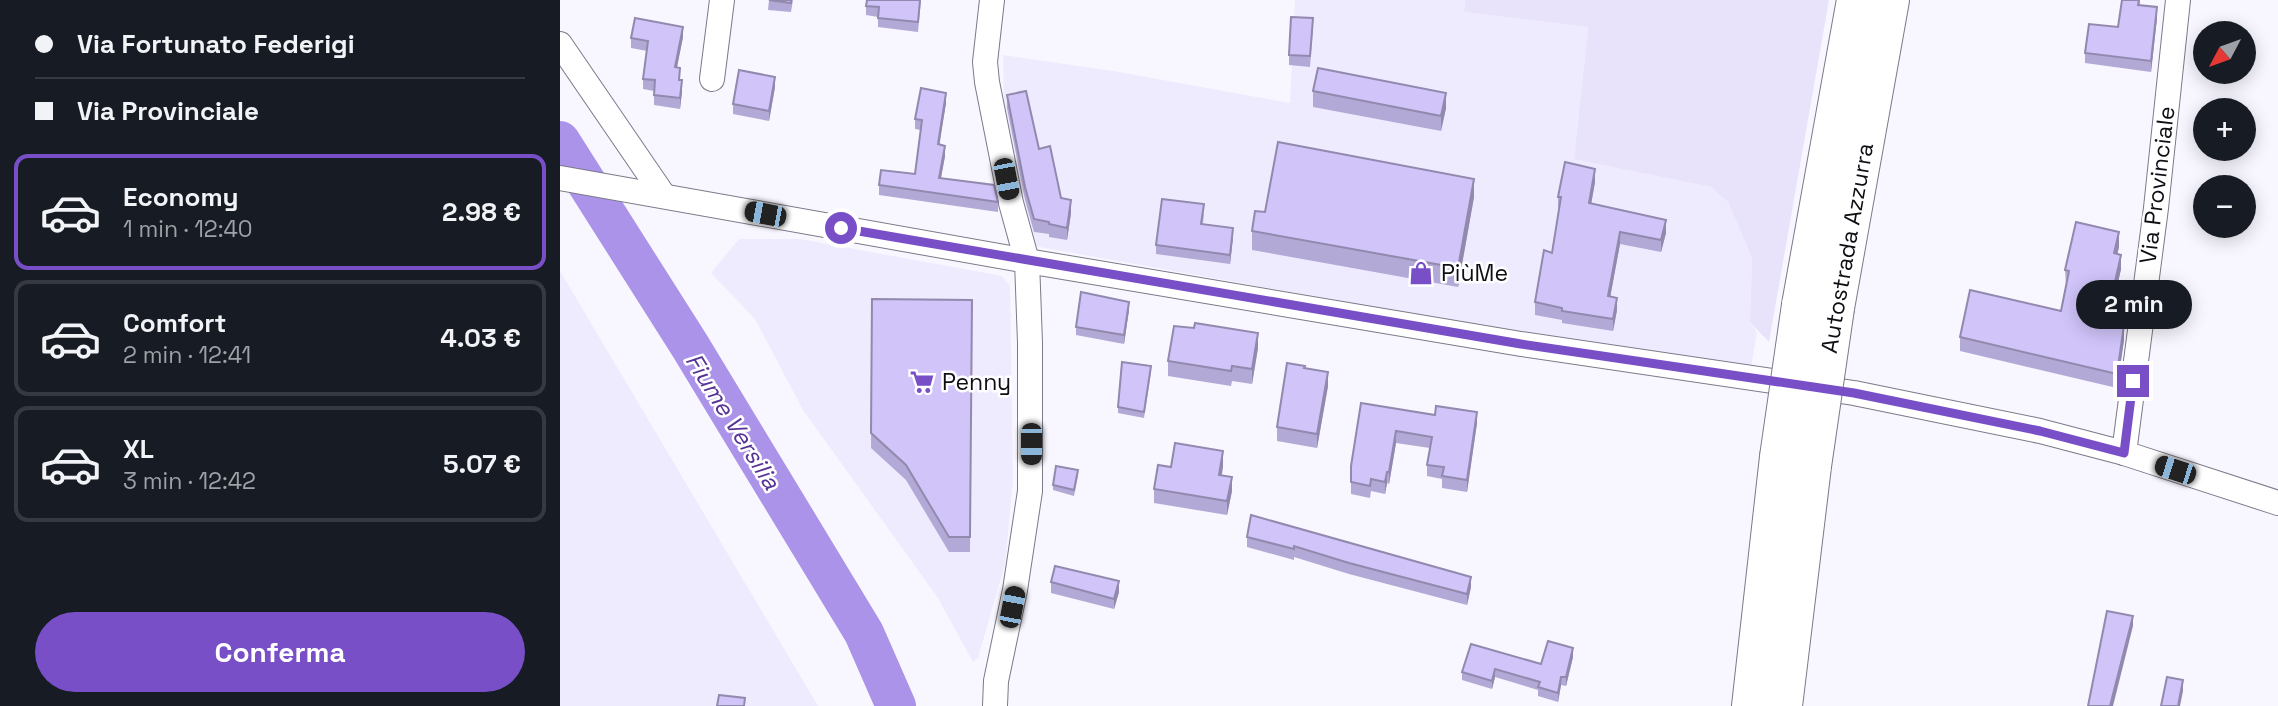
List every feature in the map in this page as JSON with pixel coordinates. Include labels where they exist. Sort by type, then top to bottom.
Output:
[{"type":"highway","name":"Autostrada Azzurra","points":[[1751,706],[1796,462],[1856,0]]},
{"type":"highway","name":"Autostrada Azzurra","points":[[1818,307],[1890,0]]},
{"type":"highway","name":"Autostrada Azzurra","points":[[1783,706],[1796,462]]},
{"type":"street","points":[[712,79],[722,0]]},
{"type":"street","points":[[992,0],[985,62],[986,82],[1011,203],[1027,261],[1030,343],[1030,491],[1015,590],[996,681],[995,706]]},
{"type":"street","name":"Via Provinciale","points":[[2124,453],[2156,208],[2178,0]]},
{"type":"street","points":[[560,44],[664,196]]},
{"type":"street","points":[[560,178],[1027,261],[1521,344],[1854,393],[2040,431],[2124,453],[2278,503]]},
{"type":"shaded area","points":[[1295,0],[1465,0],[1464,12],[1588,27],[1574,158],[1711,187],[1728,202],[1752,258],[1750,322],[1757,332],[1750,374],[1034,246],[1015,173],[1004,106],[1003,55],[1113,71],[1290,103]]},
{"type":"shaded area","points":[[1465,0],[1829,0],[1769,342],[1750,322],[1752,258],[1728,202],[1711,187],[1574,159],[1588,27],[1464,12]]},
{"type":"shaded area","points":[[739,239],[800,239],[1002,276],[1010,286],[1013,479],[1005,564],[978,658],[973,662],[938,598],[803,410],[755,319],[711,273]]},
{"type":"shaded area","points":[[560,271],[818,706],[560,706]]},
{"type":"building","points":[[769,0],[791,0],[791,3]]},
{"type":"building","points":[[867,0],[920,0],[918,22],[878,18],[879,7],[866,6]]},
{"type":"building","points":[[2122,0],[2139,0],[2138,5],[2157,7],[2151,61],[2085,53],[2089,24],[2118,27]]},
{"type":"building","points":[[1291,17],[1313,18],[1310,56],[1289,55]]},
{"type":"building","points":[[635,18],[683,27],[675,67],[680,68],[679,80],[682,80],[680,98],[654,95],[655,80],[643,79],[648,41],[631,38]]},
{"type":"building","points":[[1318,68],[1446,93],[1441,116],[1313,91]]},
{"type":"building","points":[[739,70],[775,77],[769,111],[733,104]]},
{"type":"building","points":[[921,88],[946,93],[938,144],[945,146],[939,178],[994,185],[998,202],[879,185],[881,170],[915,174],[922,120],[915,119]]},
{"type":"building","points":[[1026,91],[1039,149],[1050,146],[1061,198],[1071,200],[1067,228],[1034,219],[1007,95]]},
{"type":"building","points":[[1278,142],[1474,179],[1458,268],[1252,231],[1255,211],[1265,212]]},
{"type":"building","points":[[1565,162],[1595,169],[1589,203],[1666,220],[1661,240],[1620,232],[1608,296],[1617,298],[1613,319],[1562,311],[1562,308],[1535,302],[1544,250],[1552,253]]},
{"type":"building","points":[[1162,199],[1204,204],[1201,224],[1233,228],[1230,255],[1156,245]]},
{"type":"building","points":[[2076,222],[2119,232],[2114,253],[2121,255],[2106,322],[2124,325],[2117,374],[1960,337],[1970,290],[2061,311],[2069,271],[2065,270]]},
{"type":"building","points":[[1081,292],[1129,302],[1124,335],[1076,327]]},
{"type":"building","name":"Penny","points":[[872,299],[972,300],[970,537],[949,537],[906,465],[871,433]]},
{"type":"building","points":[[1195,323],[1258,333],[1252,369],[1232,366],[1231,371],[1168,361],[1174,326],[1194,328]]},
{"type":"building","points":[[1122,362],[1151,366],[1144,412],[1118,407]]},
{"type":"building","points":[[1287,363],[1328,372],[1317,434],[1277,427]]},
{"type":"building","points":[[1361,403],[1435,415],[1436,406],[1477,412],[1467,480],[1442,476],[1444,467],[1427,465],[1432,437],[1396,431],[1385,482],[1371,479],[1370,486],[1351,482]]},
{"type":"building","points":[[1175,443],[1223,451],[1219,475],[1232,477],[1227,501],[1154,489],[1158,465],[1171,467]]},
{"type":"building","points":[[1056,466],[1078,470],[1074,490],[1053,485]]},
{"type":"building","points":[[1251,515],[1471,577],[1467,594],[1294,546],[1294,549],[1247,537]]},
{"type":"building","points":[[1055,566],[1119,581],[1114,599],[1051,582]]},
{"type":"building","points":[[2107,611],[2133,616],[2110,706],[2088,706]]},
{"type":"building","points":[[1548,641],[1573,648],[1566,677],[1561,677],[1558,693],[1538,687],[1540,682],[1495,669],[1492,681],[1462,672],[1471,644],[1541,664]]},
{"type":"building","points":[[2167,677],[2183,680],[2178,706],[2161,706]]},
{"type":"building","points":[[719,695],[745,698],[744,706],[717,706]]},
{"type":"waterway","name":"Fiume Versilia","points":[[560,141],[690,346],[864,633],[896,706]]},
{"type":"place","name":"PiùMe","points":[[1421,273]]},
{"type":"place","name":"Penny","points":[[922,382]]},
{"type":"route","points":[[841,228],[1521,344],[1854,393],[2040,431],[2124,453],[2133,381]]}]
